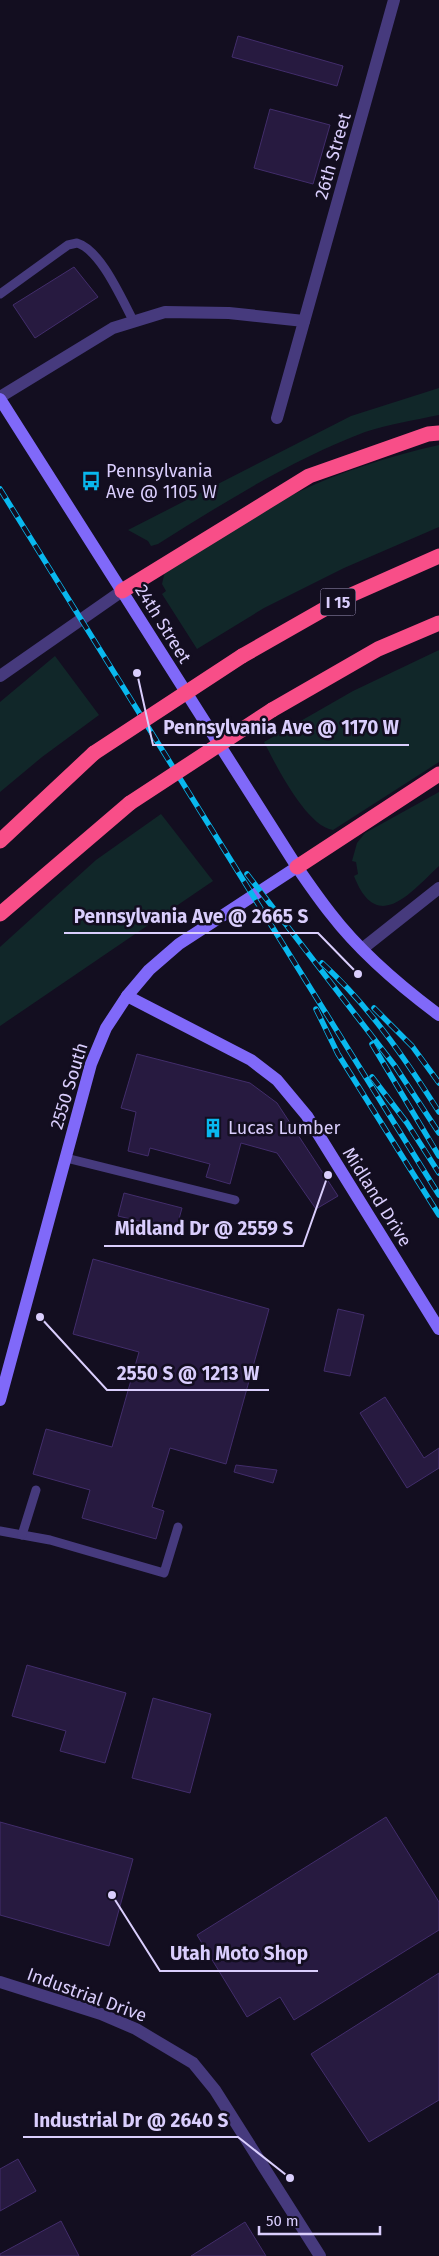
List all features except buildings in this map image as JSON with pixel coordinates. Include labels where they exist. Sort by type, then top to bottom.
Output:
[{"type":"highway","points":[[122,591],[309,476],[428,434],[439,433]]},
{"type":"highway","name":"I 15","points":[[0,841],[94,753],[242,656],[342,599],[439,556]]},
{"type":"highway","points":[[0,914],[130,803],[272,710],[378,649],[439,623]]},
{"type":"highway","points":[[297,867],[439,774]]},
{"type":"main road","name":"24th Street","points":[[0,398],[297,867],[332,915],[362,949],[411,993],[439,1014]]},
{"type":"main road","name":"2550 South","points":[[0,1400],[91,1064],[106,1028],[127,996],[149,970],[179,944],[297,867]]},
{"type":"main road","name":"Midland Drive","points":[[127,996],[251,1060],[277,1080],[307,1116],[439,1329]]},
{"type":"street","name":"26th Street","points":[[277,418],[394,0]]},
{"type":"street","points":[[0,398],[113,328],[165,312],[229,312],[304,321]]},
{"type":"street","points":[[0,676],[122,591]]},
{"type":"street","points":[[362,949],[439,888]]},
{"type":"street","name":"Industrial Drive","points":[[0,1982],[101,2014],[136,2029],[193,2063],[215,2090],[320,2256]]},
{"type":"lane","points":[[0,294],[68,245],[77,243],[93,253],[102,265],[134,322]]},
{"type":"lane","points":[[66,1158],[235,1200]]},
{"type":"lane","points":[[22,1535],[36,1490]]},
{"type":"lane","points":[[0,1531],[50,1540],[164,1573],[178,1527]]},
{"type":"green space","points":[[439,388],[439,415],[393,424],[365,432],[311,455],[233,497],[158,544],[151,546],[148,541],[128,530],[351,416]]},
{"type":"green space","points":[[439,445],[439,527],[344,568],[264,608],[197,649],[162,594],[166,591],[162,584],[165,571],[261,512],[311,486],[365,465]]},
{"type":"green space","points":[[439,650],[439,762],[333,830],[323,826],[302,806],[264,742],[353,691]]},
{"type":"green space","points":[[55,656],[99,715],[42,757],[0,792],[0,702]]},
{"type":"green space","points":[[439,792],[439,866],[405,897],[383,906],[373,903],[363,894],[354,876],[358,874],[356,862],[352,861],[357,843],[365,833]]},
{"type":"green space","points":[[161,814],[213,881],[0,1026],[0,947],[96,860]]},
{"type":"railway","points":[[0,489],[439,1195]]},
{"type":"railway","points":[[247,874],[395,1066],[439,1133]]},
{"type":"railway","points":[[322,963],[371,1015],[413,1072],[439,1112]]},
{"type":"railway","points":[[374,1008],[412,1046],[439,1083]]},
{"type":"railway","points":[[316,1009],[338,1054],[439,1215]]},
{"type":"railway","points":[[372,1044],[439,1156]]},
{"type":"railway","points":[[372,1077],[407,1123],[439,1173]]},
{"type":"place","name":"Pennsylvania Ave @ 1105 W","points":[[91,481]]},
{"type":"place","name":"Pennsylvania Ave @ 1170 W","points":[[137,673]]},
{"type":"place","name":"Pennsylvania Ave @ 2665 S","points":[[358,974]]},
{"type":"place","name":"Lucas Lumber","points":[[213,1128]]},
{"type":"place","name":"Midland Dr @ 2559 S","points":[[328,1175]]},
{"type":"place","name":"2550 S @ 1213 W","points":[[40,1317]]},
{"type":"place","name":"Utah Moto Shop","points":[[112,1895]]},
{"type":"place","name":"Industrial Dr @ 2640 S","points":[[290,2178]]}]
